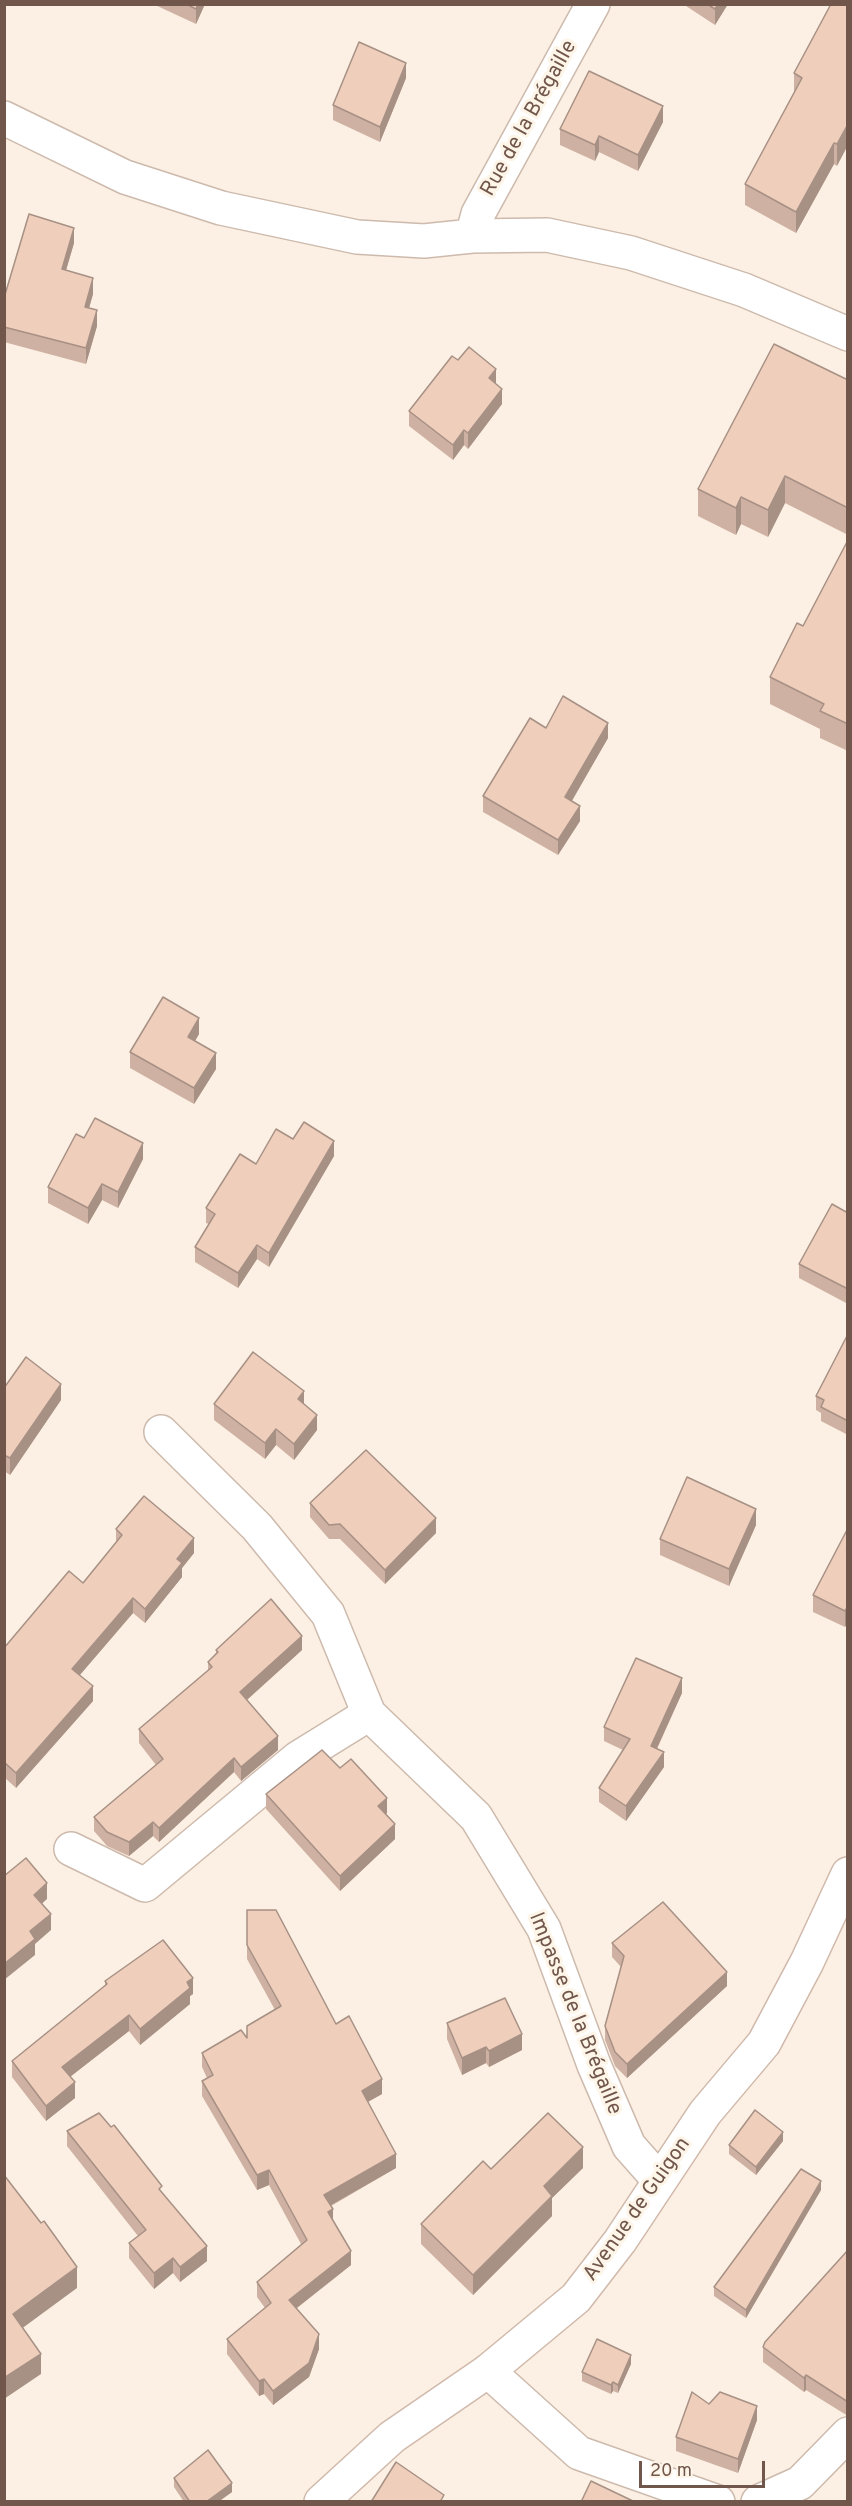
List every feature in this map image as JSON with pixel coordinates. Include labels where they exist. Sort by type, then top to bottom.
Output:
[{"type":"street","name":"Rue de la Brégaille","points":[[472,236],[478,214],[593,4]]},
{"type":"street","points":[[4,118],[126,177],[221,208],[357,237],[424,241],[472,236],[547,235],[631,254],[744,290],[848,334]]},
{"type":"street","name":"Impasse de la Brégaille","points":[[161,1432],[257,1527],[328,1614],[369,1714],[476,1817],[544,1929],[594,2065],[629,2146],[659,2180]]},
{"type":"street","points":[[71,1849],[145,1886],[298,1758],[369,1714]]},
{"type":"street","name":"Avenue de Guigon","points":[[321,2502],[392,2437],[488,2371],[576,2298],[620,2241],[705,2113],[764,2043],[807,1962],[848,1874]]},
{"type":"street","points":[[488,2371],[579,2453],[718,2502]]},
{"type":"street","points":[[758,2502],[800,2483],[848,2434]]},
{"type":"building","points":[[186,4],[198,4],[196,9]]},
{"type":"building","points":[[707,4],[718,4],[715,9]]},
{"type":"building","points":[[831,4],[848,4],[848,124],[837,144],[834,143],[796,212],[745,184],[802,78],[794,73]]},
{"type":"building","points":[[359,42],[406,63],[380,127],[333,105]]},
{"type":"building","points":[[589,71],[663,106],[638,155],[599,136],[595,145],[560,129]]},
{"type":"building","points":[[29,214],[74,228],[62,269],[93,278],[85,307],[97,310],[86,348],[4,327],[4,298]]},
{"type":"building","points":[[774,344],[848,380],[848,508],[785,476],[768,510],[741,497],[736,508],[698,489]]},
{"type":"building","points":[[469,347],[496,369],[489,378],[502,389],[468,433],[464,430],[453,445],[409,411],[452,356],[458,360]]},
{"type":"building","points":[[848,540],[848,724],[820,711],[824,704],[770,677],[797,623],[803,626]]},
{"type":"building","points":[[563,696],[608,723],[565,797],[580,806],[558,840],[483,796],[530,718],[546,728]]},
{"type":"building","points":[[163,997],[199,1018],[188,1037],[216,1053],[194,1088],[130,1052]]},
{"type":"building","points":[[95,1118],[143,1143],[118,1192],[102,1184],[88,1208],[48,1187],[76,1134],[84,1138]]},
{"type":"building","points":[[304,1122],[334,1141],[269,1253],[257,1245],[238,1273],[195,1247],[215,1214],[206,1208],[240,1154],[256,1164],[276,1129],[293,1139]]},
{"type":"building","points":[[832,1204],[848,1213],[848,1289],[799,1264]]},
{"type":"building","points":[[848,1334],[848,1421],[821,1407],[824,1400],[816,1396]]},
{"type":"building","points":[[253,1352],[304,1391],[298,1399],[317,1415],[294,1444],[276,1429],[265,1443],[214,1404]]},
{"type":"building","points":[[26,1357],[61,1384],[10,1458],[4,1455],[4,1388]]},
{"type":"building","points":[[366,1450],[436,1518],[385,1570],[340,1524],[329,1525],[310,1503]]},
{"type":"building","points":[[687,1477],[756,1509],[729,1569],[660,1539]]},
{"type":"building","points":[[144,1496],[194,1538],[177,1559],[182,1563],[145,1609],[133,1598],[72,1669],[93,1686],[16,1773],[4,1762],[4,1648],[69,1571],[83,1583],[122,1535],[116,1529]]},
{"type":"building","points":[[848,1528],[848,1606],[845,1611],[813,1595]]},
{"type":"building","points":[[271,1599],[302,1636],[240,1692],[278,1736],[241,1767],[234,1758],[159,1828],[153,1822],[129,1842],[107,1832],[94,1817],[163,1759],[139,1729],[212,1667],[208,1662],[218,1652],[216,1650]]},
{"type":"building","points":[[636,1658],[682,1678],[651,1746],[664,1752],[626,1806],[599,1788],[630,1739],[604,1727]]},
{"type":"building","points":[[322,1750],[340,1768],[351,1759],[387,1798],[378,1806],[395,1824],[340,1876],[266,1794]]},
{"type":"building","points":[[26,1858],[47,1883],[34,1895],[51,1914],[30,1931],[35,1939],[4,1964],[4,1876]]},
{"type":"building","points":[[663,1902],[727,1972],[627,2064],[615,2052],[605,2026],[624,1956],[612,1943]]},
{"type":"building","points":[[247,1910],[276,1910],[336,2024],[349,2016],[382,2079],[362,2091],[396,2154],[324,2195],[333,2209],[328,2212],[351,2251],[289,2300],[319,2334],[309,2363],[273,2391],[264,2379],[259,2381],[227,2339],[271,2303],[257,2282],[307,2240],[269,2170],[257,2175],[202,2081],[213,2075],[202,2053],[241,2030],[247,2038],[247,2026],[281,2006],[247,1945]]},
{"type":"building","points":[[163,1940],[193,1978],[187,1982],[190,1988],[140,2029],[129,2015],[62,2067],[75,2082],[46,2106],[12,2061],[107,1984],[105,1981]]},
{"type":"building","points":[[505,1998],[522,2034],[489,2051],[486,2047],[462,2058],[447,2023]]},
{"type":"building","points":[[755,2110],[783,2132],[756,2167],[729,2145]]},
{"type":"building","points":[[99,2113],[111,2127],[114,2125],[162,2186],[159,2189],[207,2246],[180,2267],[173,2258],[154,2273],[129,2243],[146,2230],[67,2131]]},
{"type":"building","points":[[548,2113],[583,2147],[544,2186],[552,2196],[473,2275],[421,2224],[483,2161],[491,2169]]},
{"type":"building","points":[[801,2169],[821,2181],[746,2310],[714,2287]]},
{"type":"building","points":[[4,2175],[41,2223],[44,2221],[77,2267],[13,2314],[41,2354],[4,2378]]},
{"type":"building","points":[[848,2250],[848,2402],[806,2375],[804,2378],[763,2347]]},
{"type":"building","points":[[597,2339],[631,2355],[618,2385],[613,2382],[611,2385],[582,2372]]},
{"type":"building","points":[[692,2392],[709,2404],[720,2392],[757,2406],[738,2459],[676,2437]]},
{"type":"building","points":[[208,2450],[232,2483],[206,2502],[190,2502],[174,2478]]},
{"type":"building","points":[[396,2462],[444,2495],[440,2502],[371,2502]]},
{"type":"building","points":[[591,2481],[635,2502],[581,2502]]}]
